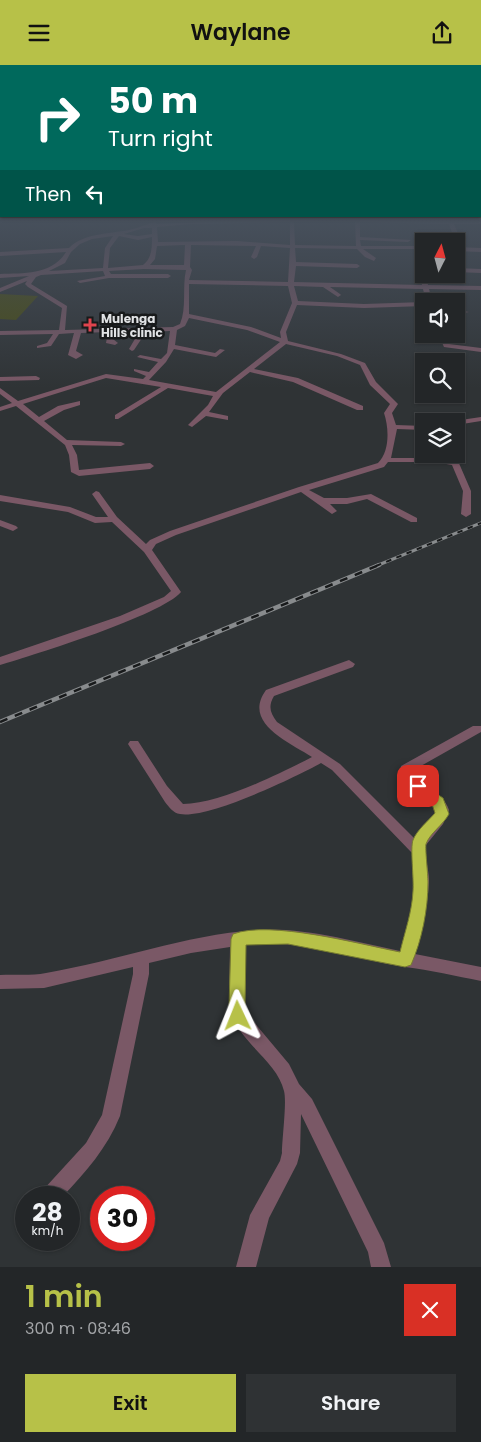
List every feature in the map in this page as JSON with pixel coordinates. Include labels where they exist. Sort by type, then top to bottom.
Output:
[{"type":"street","points":[[80,281],[93,276]]},
{"type":"street","points":[[159,276],[168,277]]},
{"type":"street","points":[[0,333],[174,329],[183,325],[186,315],[187,276]]},
{"type":"street","points":[[285,342],[284,329],[295,303],[291,284],[292,276]]},
{"type":"street","points":[[0,290],[33,277]]},
{"type":"street","points":[[33,277],[29,282],[30,286],[66,307],[59,332],[49,345],[38,347]]},
{"type":"street","points":[[186,282],[426,285],[481,288]]},
{"type":"street","points":[[323,284],[338,295]]},
{"type":"street","points":[[426,285],[427,293]]},
{"type":"street","points":[[295,303],[364,306],[415,304]]},
{"type":"street","points":[[147,550],[149,545],[157,539],[302,489],[381,465],[386,460],[393,427],[388,413],[394,404],[373,383],[363,363],[285,342],[249,328],[186,315]]},
{"type":"street","points":[[145,381],[164,361],[172,347],[174,329]]},
{"type":"street","points":[[72,352],[78,331]]},
{"type":"street","points":[[110,340],[111,331]]},
{"type":"street","points":[[132,349],[143,331]]},
{"type":"street","points":[[192,425],[218,395],[285,342]]},
{"type":"street","points":[[444,343],[446,347],[481,350]]},
{"type":"street","points":[[172,347],[216,355],[222,350]]},
{"type":"street","points":[[140,357],[164,361]]},
{"type":"street","points":[[136,370],[151,375]]},
{"type":"street","points":[[249,371],[290,379],[342,396],[360,408]]},
{"type":"street","points":[[290,379],[305,373]]},
{"type":"street","points":[[0,409],[37,399],[98,378],[119,377],[218,395]]},
{"type":"street","points":[[0,379],[36,378]]},
{"type":"street","points":[[118,417],[124,411],[157,393],[166,385]]},
{"type":"street","points":[[0,390],[66,442],[73,455],[74,472],[150,467]]},
{"type":"street","points":[[38,421],[61,408],[77,403]]},
{"type":"street","points":[[204,413],[225,418]]},
{"type":"street","points":[[465,422],[481,419]]},
{"type":"street","points":[[393,427],[415,428]]},
{"type":"street","points":[[66,442],[120,444]]},
{"type":"street","points":[[386,460],[435,460],[455,463],[467,491],[466,514]]},
{"type":"street","points":[[302,489],[322,501],[332,511]]},
{"type":"street","points":[[0,661],[135,615],[174,596],[176,592],[174,588],[147,550],[114,519],[96,494]]},
{"type":"street","points":[[322,501],[347,501],[368,496],[414,520]]},
{"type":"street","points":[[0,498],[70,510],[95,519],[114,519]]},
{"type":"street","points":[[0,523],[13,528]]},
{"type":"street","points":[[349,664],[270,693],[264,699],[265,716],[273,725],[323,757],[342,773],[418,851]]},
{"type":"street","points":[[405,960],[418,912],[421,860],[418,851],[419,842],[441,817],[442,809],[438,801],[410,780],[406,769],[477,729]]},
{"type":"street","points":[[134,744],[168,797],[180,809],[200,807],[259,786],[323,757]]},
{"type":"street","points":[[0,982],[44,981],[192,946],[258,937],[288,938],[481,973]]},
{"type":"street","points":[[238,939],[238,1016],[278,1064],[293,1090],[306,1105],[377,1250],[381,1267]]},
{"type":"street","points":[[60,1186],[102,1136],[111,1116],[141,974],[141,959]]},
{"type":"street","points":[[246,1267],[260,1215],[288,1164],[293,1118],[293,1090]]},
{"type":"shaded area","points":[[0,294],[38,296],[16,320],[0,319]]},
{"type":"railway","points":[[376,566],[481,523]]},
{"type":"railway","points":[[0,722],[379,565]]},
{"type":"place","name":"Mulenga Hills clinic","points":[[90,325]]},
{"type":"route","points":[[238,1016],[238,939],[258,937],[288,938],[329,944],[405,960],[418,912],[421,860],[418,851],[419,842],[442,814],[438,801],[418,786]]}]
